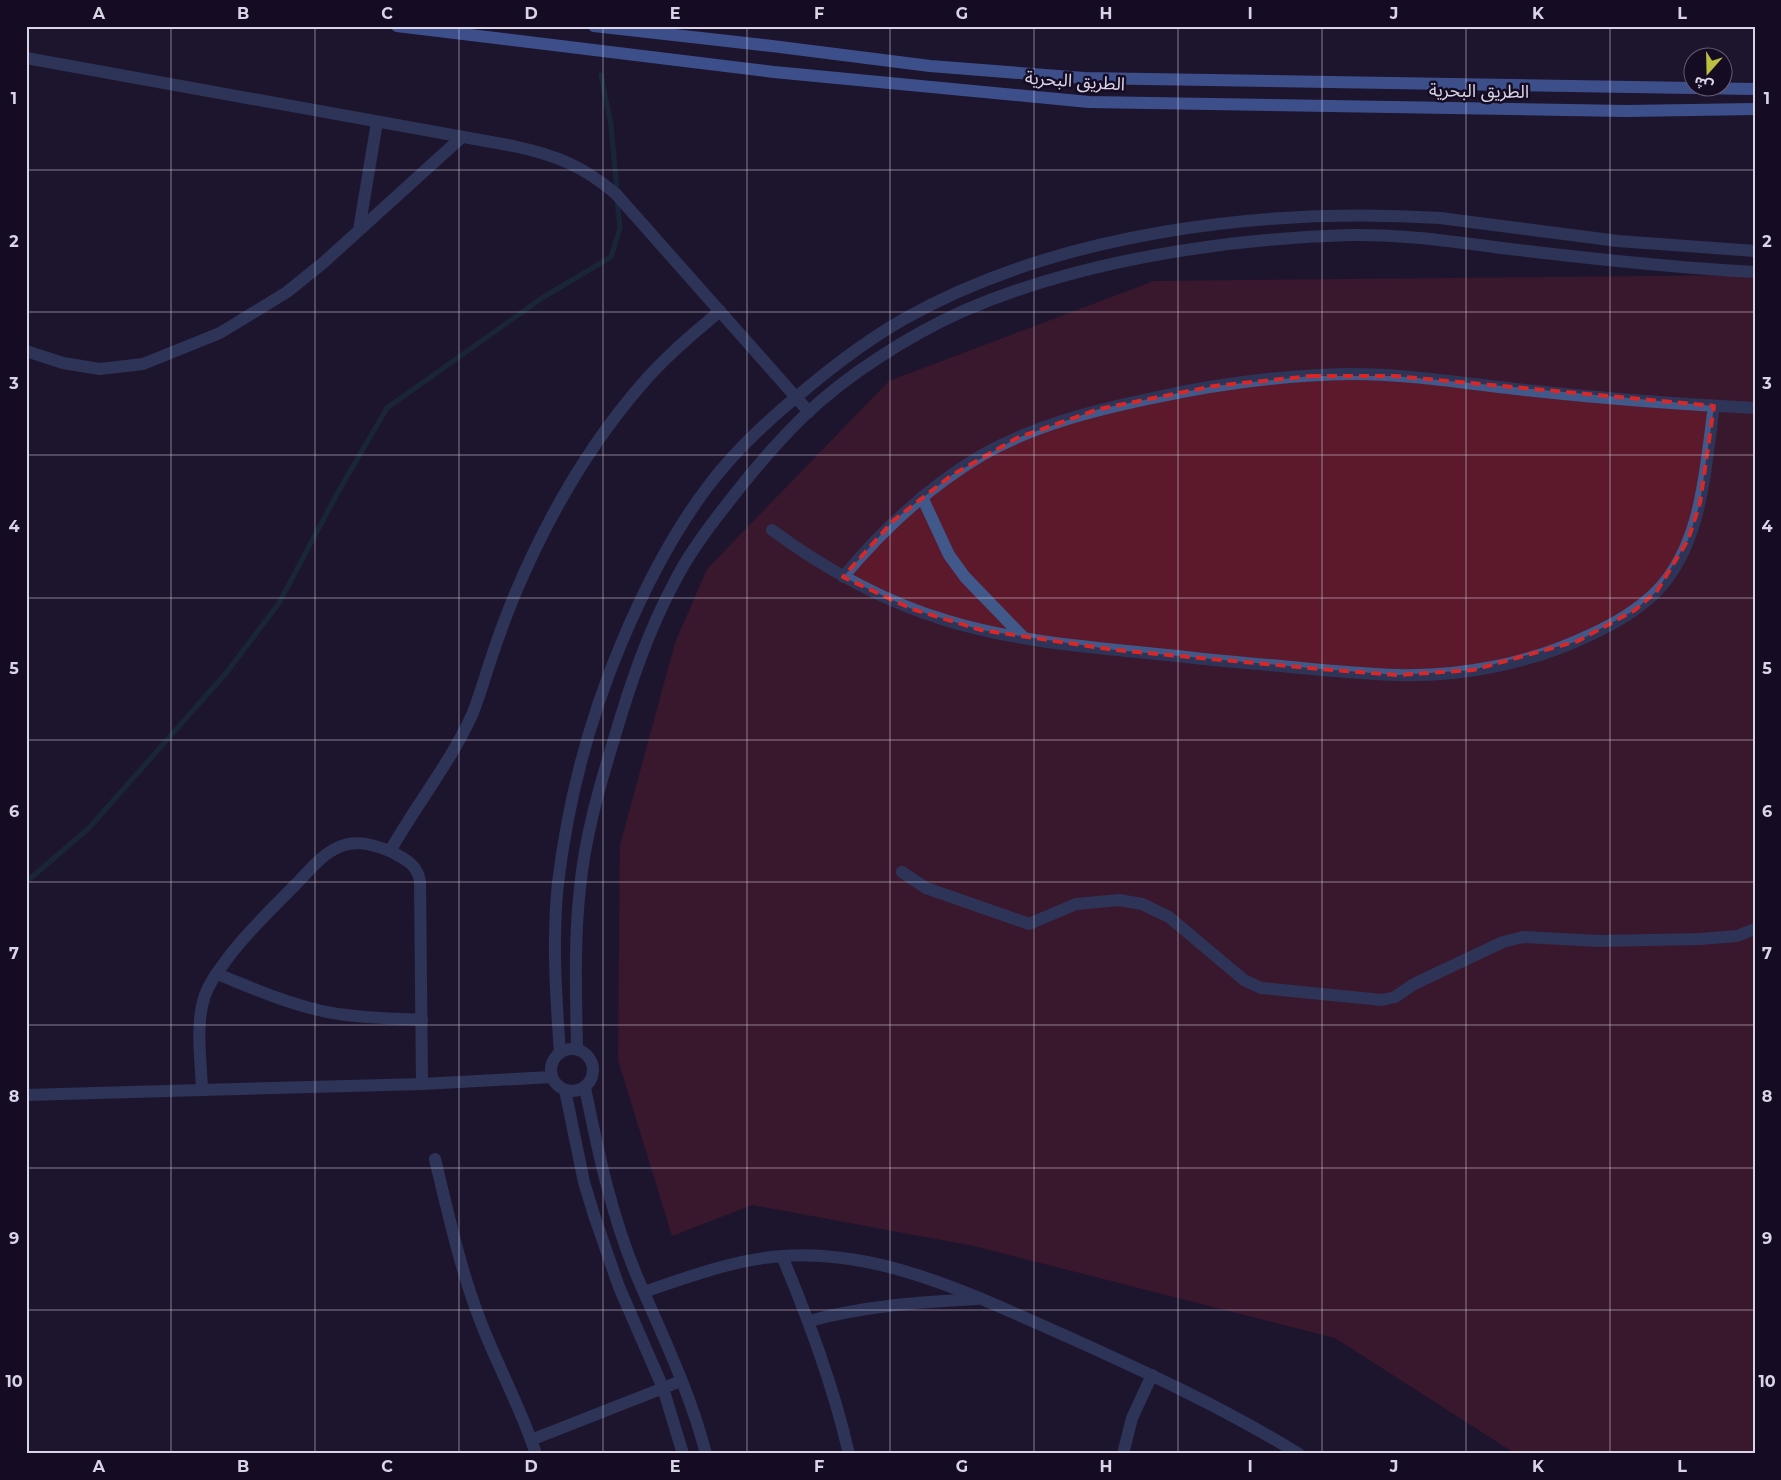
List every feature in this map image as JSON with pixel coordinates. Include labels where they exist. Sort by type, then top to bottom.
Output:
[{"type":"main road","name":"الطريق البحرية","points":[[397,26],[774,72],[1089,102],[1626,110],[1755,109]]},
{"type":"main road","name":"الطريق البحرية","points":[[594,26],[930,66],[1084,78],[1755,89]]},
{"type":"street","points":[[26,58],[537,151],[571,164],[586,171],[616,194],[808,412]]},
{"type":"street","points":[[359,230],[377,122]]},
{"type":"street","points":[[26,351],[63,363],[100,369],[143,364],[220,333],[256,313],[287,292],[462,137]]},
{"type":"street","points":[[560,1052],[556,954],[558,883],[580,766],[593,716],[606,680],[646,589],[665,552],[706,489],[751,438],[796,397],[848,355],[904,320],[969,287],[1006,272],[1086,249],[1130,239],[1234,222],[1332,216],[1414,216],[1618,240],[1755,251]]},
{"type":"street","points":[[577,1049],[578,930],[580,889],[585,855],[605,768],[646,643],[674,582],[703,536],[765,457],[808,412],[858,373],[895,348],[957,314],[1016,292],[1065,277],[1113,264],[1167,253],[1297,238],[1351,235],[1441,240],[1612,261],[1755,272]]},
{"type":"street","points":[[390,851],[465,729],[514,595],[535,550],[566,492],[594,448],[643,383],[660,365],[720,311]]},
{"type":"street","points":[[843,577],[877,538],[922,497],[983,455],[1017,438],[1108,407],[1214,386],[1258,380],[1351,374],[1420,377],[1623,400],[1755,408]]},
{"type":"street","points":[[772,530],[843,577],[912,609],[981,630],[1024,638],[1198,658],[1398,675],[1436,674],[1473,670],[1546,653],[1578,641],[1608,627],[1635,610],[1657,591],[1673,569],[1688,540],[1700,503],[1714,406]]},
{"type":"street","points":[[922,497],[949,555],[964,577],[1024,638]]},
{"type":"street","points":[[202,1090],[200,1018],[205,996],[217,974],[238,947],[314,866],[338,848],[348,844],[359,843],[369,844],[390,851],[410,863],[416,868],[418,874],[422,1084]]},
{"type":"street","points":[[902,872],[926,888],[1029,924],[1076,904],[1119,900],[1142,904],[1169,917],[1244,980],[1261,988],[1382,1000],[1395,997],[1414,984],[1503,942],[1523,937],[1599,941],[1700,940],[1737,936],[1755,929]]},
{"type":"street","points":[[217,974],[288,1002],[320,1010],[358,1016],[422,1020]]},
{"type":"street","points":[[571,1048],[577,1049],[584,1052],[590,1058],[594,1066],[593,1074],[590,1082],[584,1088],[572,1091],[565,1090],[559,1087],[552,1077],[551,1068],[554,1059],[560,1052],[571,1048]]},
{"type":"street","points":[[26,1095],[422,1084],[552,1077]]},
{"type":"street","points":[[584,1088],[612,1207],[629,1255],[681,1381],[706,1454]]},
{"type":"street","points":[[565,1090],[584,1182],[594,1215],[619,1287],[663,1388],[683,1454]]},
{"type":"street","points":[[435,1159],[458,1250],[480,1320],[536,1454]]},
{"type":"street","points":[[644,1292],[717,1268],[782,1256],[824,1256],[867,1262],[910,1273],[982,1299],[1152,1375],[1221,1410],[1298,1454]]},
{"type":"street","points":[[782,1256],[809,1321],[836,1403],[849,1454]]},
{"type":"street","points":[[809,1321],[846,1311],[875,1306],[982,1299]]},
{"type":"street","points":[[1124,1454],[1132,1418],[1152,1375]]},
{"type":"street","points":[[531,1440],[681,1381]]},
{"type":"highlighted area","points":[[1311,376],[1395,376],[1714,406],[1700,503],[1688,540],[1657,591],[1635,610],[1578,641],[1473,670],[1398,675],[1320,669],[1115,650],[981,630],[912,609],[843,577],[894,520],[952,475],[1017,438],[1099,409],[1214,386]]},
{"type":"shaded area","points":[[1755,275],[1755,1454],[1516,1454],[1335,1338],[974,1246],[752,1205],[672,1236],[618,1060],[620,845],[675,643],[707,569],[889,381],[1154,281]]},
{"type":"waterway","points":[[601,75],[611,125],[617,191]]},
{"type":"waterway","points":[[26,882],[89,828],[227,672],[279,603],[338,492],[387,408],[542,298],[611,257],[620,228],[617,199]]}]
